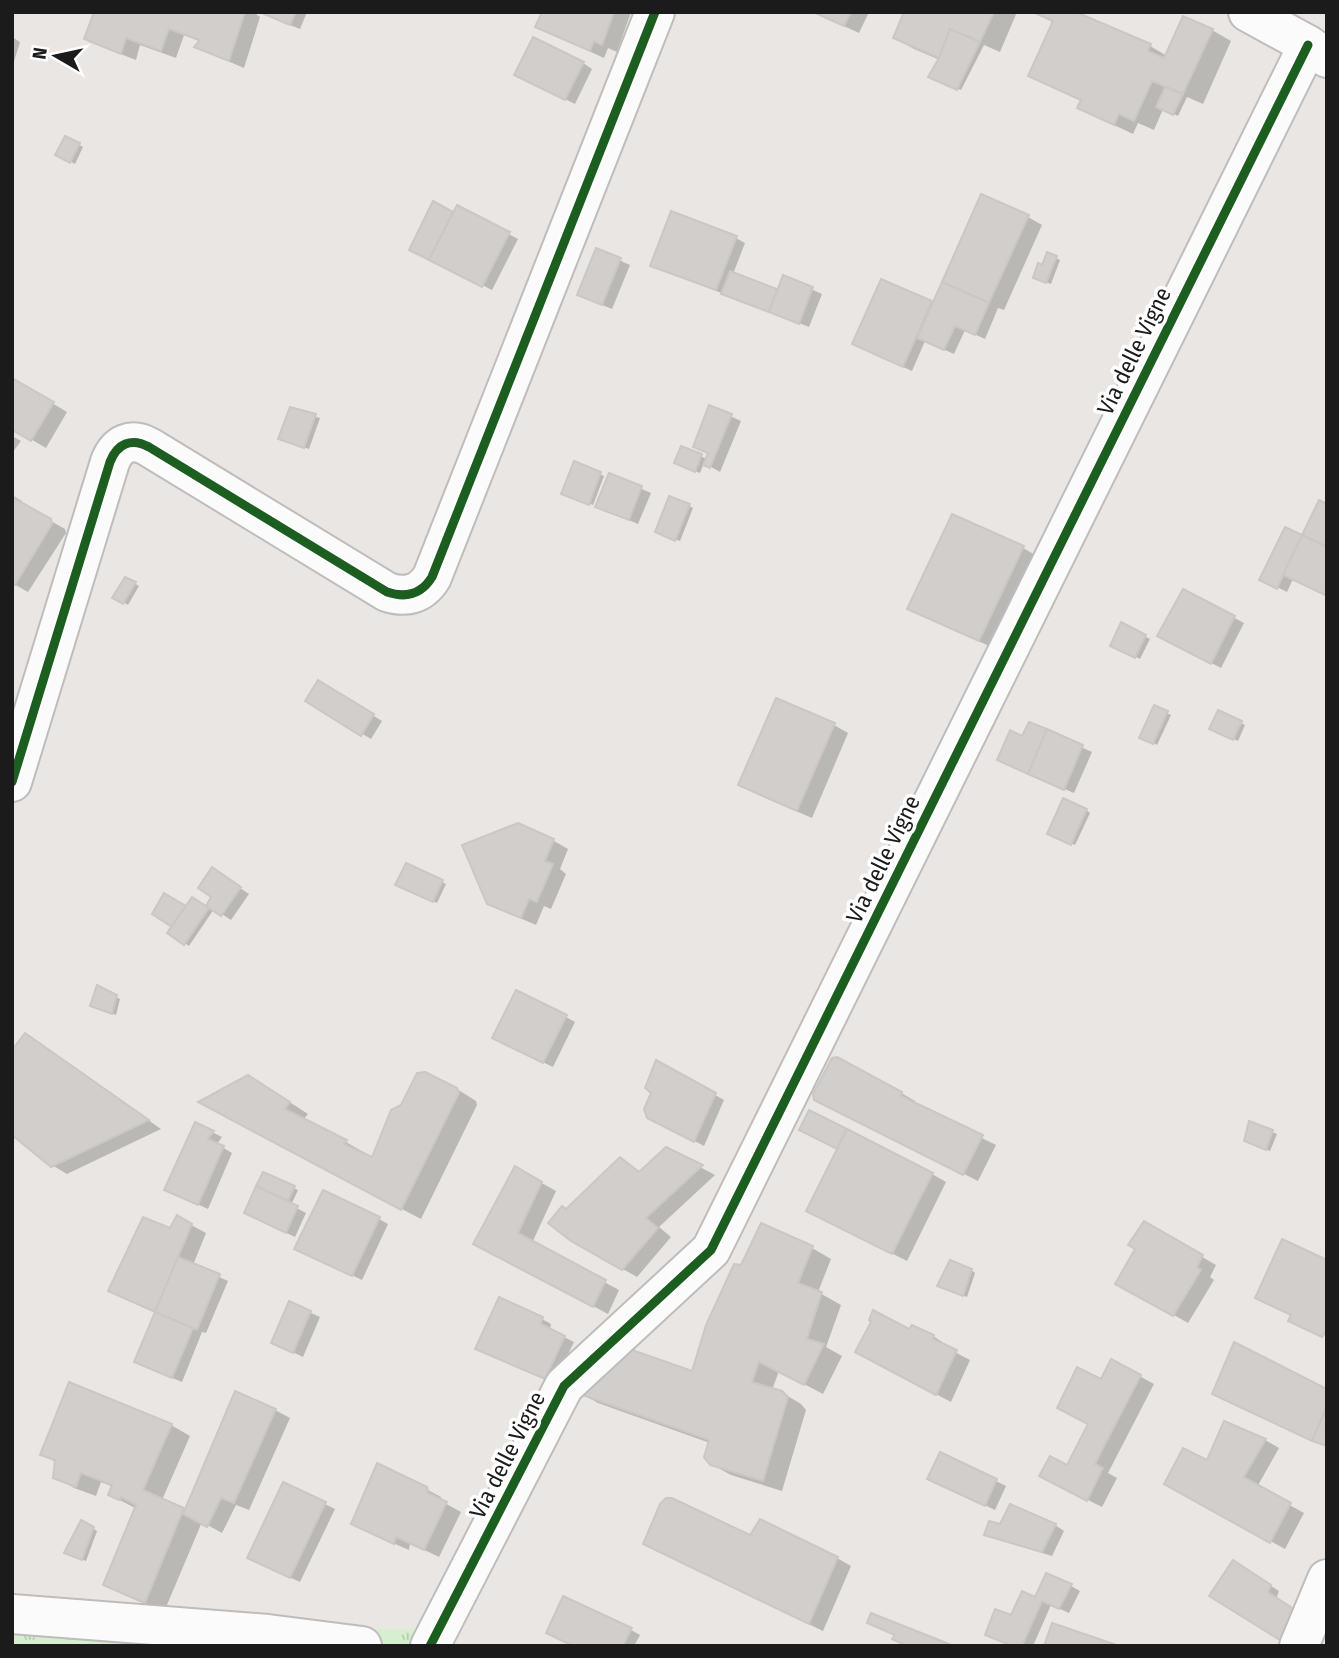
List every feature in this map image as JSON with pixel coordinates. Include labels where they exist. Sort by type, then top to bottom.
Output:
[{"type":"street","points":[[12,782],[110,462],[117,448],[124,443],[141,443],[149,447],[387,592],[404,596],[414,594],[428,584],[655,12]]},
{"type":"street","points":[[1248,12],[1317,51]]},
{"type":"street","name":"Via delle Vigne","points":[[430,1646],[564,1386],[711,1250],[1317,51]]},
{"type":"street","points":[[1299,1646],[1327,1579]]},
{"type":"street","points":[[12,1614],[268,1634],[362,1646]]},
{"type":"green space","points":[[12,1601],[275,1630],[416,1629],[432,1646],[12,1646]]},
{"type":"building","points":[[94,12],[245,12],[229,61],[194,47],[200,40],[169,29],[161,51],[126,38],[121,54],[84,39]]},
{"type":"building","points":[[296,12],[290,25],[264,14]]},
{"type":"building","points":[[542,12],[614,12],[602,45],[594,41],[590,51],[535,27]]},
{"type":"building","points":[[813,12],[851,12],[844,26]]},
{"type":"building","points":[[904,12],[994,12],[980,42],[950,29],[939,58],[893,38]]},
{"type":"building","points":[[1033,12],[1076,12],[1151,44],[1148,51],[1164,58],[1183,16],[1213,29],[1183,94],[1152,81],[1134,121],[1119,114],[1114,125],[1077,108],[1081,100],[1028,76],[1053,21]]},
{"type":"building","points":[[950,29],[980,42],[957,90],[928,77]]},
{"type":"building","points":[[533,37],[584,62],[565,100],[514,75]]},
{"type":"building","points":[[1165,87],[1183,94],[1173,115],[1156,107]]},
{"type":"building","points":[[65,136],[80,143],[70,163],[55,155]]},
{"type":"building","points":[[981,194],[1029,215],[989,303],[942,282]]},
{"type":"building","points":[[433,201],[453,212],[429,260],[409,250]]},
{"type":"building","points":[[457,205],[510,232],[482,287],[429,260]]},
{"type":"building","points":[[671,211],[737,236],[716,290],[650,266]]},
{"type":"building","points":[[596,248],[621,258],[602,305],[577,295]]},
{"type":"building","points":[[1047,252],[1057,256],[1046,283],[1033,278],[1038,263],[1042,265]]},
{"type":"building","points":[[730,271],[777,289],[769,312],[721,294]]},
{"type":"building","points":[[783,275],[813,287],[799,324],[769,312]]},
{"type":"building","points":[[881,279],[932,301],[903,367],[852,344]]},
{"type":"building","points":[[942,282],[989,303],[975,335],[955,326],[944,350],[917,338]]},
{"type":"building","points":[[12,378],[54,402],[31,441],[12,430]]},
{"type":"building","points":[[709,405],[732,414],[710,468],[703,465],[708,453],[693,447]]},
{"type":"building","points":[[290,407],[316,414],[304,448],[278,439]]},
{"type":"building","points":[[681,446],[702,454],[695,472],[674,463]]},
{"type":"building","points":[[574,461],[601,472],[589,505],[561,494]]},
{"type":"building","points":[[609,473],[642,486],[629,520],[595,507]]},
{"type":"building","points":[[669,496],[690,504],[675,541],[655,532]]},
{"type":"building","points":[[12,497],[51,519],[52,524],[15,585],[12,585]]},
{"type":"building","points":[[1319,500],[1327,504],[1327,547],[1302,535]]},
{"type":"building","points":[[952,514],[1024,546],[979,641],[907,609]]},
{"type":"building","points":[[1285,527],[1302,535],[1277,589],[1259,580]]},
{"type":"building","points":[[1302,535],[1327,547],[1327,596],[1283,575]]},
{"type":"building","points":[[125,577],[136,582],[123,604],[112,598]]},
{"type":"building","points":[[1183,589],[1235,616],[1211,664],[1157,636]]},
{"type":"building","points":[[1121,622],[1146,635],[1135,658],[1110,646]]},
{"type":"building","points":[[318,680],[374,714],[361,736],[305,701]]},
{"type":"building","points":[[776,698],[835,723],[797,811],[738,785]]},
{"type":"building","points":[[1154,705],[1168,711],[1153,744],[1139,738]]},
{"type":"building","points":[[1218,710],[1242,721],[1233,740],[1209,729]]},
{"type":"building","points":[[1029,722],[1047,729],[1028,774],[997,760],[1010,730],[1022,736]]},
{"type":"building","points":[[1047,729],[1083,745],[1064,790],[1028,774]]},
{"type":"building","points":[[1063,798],[1087,809],[1071,845],[1047,834]]},
{"type":"building","points":[[518,823],[554,839],[545,861],[553,864],[537,902],[529,899],[521,918],[487,904],[462,845]]},
{"type":"building","points":[[406,863],[443,880],[433,902],[395,885]]},
{"type":"building","points":[[212,867],[241,887],[221,916],[206,906],[211,897],[198,888]]},
{"type":"building","points":[[164,893],[186,906],[172,927],[152,914]]},
{"type":"building","points":[[192,897],[209,908],[184,945],[167,933]]},
{"type":"building","points":[[97,985],[117,995],[112,1014],[90,1006]]},
{"type":"building","points":[[516,990],[567,1015],[543,1063],[492,1038]]},
{"type":"building","points":[[25,1033],[149,1120],[51,1167],[12,1135],[12,1050]]},
{"type":"building","points":[[837,1057],[902,1092],[901,1096],[983,1135],[963,1175],[814,1100],[813,1094],[832,1058]]},
{"type":"building","points":[[656,1060],[716,1093],[694,1142],[647,1118],[644,1109],[651,1093],[645,1088]]},
{"type":"building","points":[[425,1072],[457,1088],[459,1093],[401,1210],[198,1102],[248,1075],[290,1102],[285,1109],[347,1140],[344,1144],[372,1157],[391,1110],[401,1105],[417,1073]]},
{"type":"building","points":[[809,1110],[847,1129],[837,1149],[799,1130]]},
{"type":"building","points":[[1249,1121],[1273,1130],[1266,1150],[1244,1141]]},
{"type":"building","points":[[195,1122],[214,1131],[208,1139],[224,1146],[198,1205],[164,1190]]},
{"type":"building","points":[[847,1129],[933,1173],[892,1254],[806,1211]]},
{"type":"building","points":[[666,1147],[703,1165],[646,1218],[658,1228],[622,1270],[571,1241],[548,1223],[562,1206],[566,1209],[620,1157],[639,1172]]},
{"type":"building","points":[[515,1166],[542,1182],[518,1233],[606,1280],[593,1307],[473,1244]]},
{"type":"building","points":[[263,1172],[295,1186],[288,1201],[256,1186]]},
{"type":"building","points":[[256,1186],[298,1206],[286,1233],[244,1213]]},
{"type":"building","points":[[323,1190],[380,1217],[352,1276],[294,1249]]},
{"type":"building","points":[[177,1215],[192,1224],[155,1312],[108,1291],[143,1217],[170,1228]]},
{"type":"building","points":[[1144,1221],[1203,1255],[1197,1267],[1201,1270],[1173,1316],[1115,1284],[1135,1249],[1128,1245]]},
{"type":"building","points":[[761,1223],[813,1246],[798,1283],[822,1292],[807,1339],[824,1344],[804,1385],[759,1362],[752,1382],[782,1391],[788,1397],[763,1481],[710,1465],[704,1457],[709,1440],[577,1393],[615,1344],[692,1371],[706,1325],[734,1264],[741,1265]]},
{"type":"building","points":[[1282,1239],[1327,1260],[1327,1330],[1322,1337],[1288,1321],[1291,1315],[1255,1298]]},
{"type":"building","points":[[178,1257],[220,1274],[197,1330],[155,1312]]},
{"type":"building","points":[[950,1260],[972,1269],[963,1296],[937,1286]]},
{"type":"building","points":[[499,1297],[543,1317],[541,1324],[565,1336],[545,1379],[475,1349]]},
{"type":"building","points":[[289,1301],[311,1311],[293,1353],[271,1343]]},
{"type":"building","points":[[873,1310],[909,1329],[912,1325],[934,1335],[933,1339],[957,1350],[936,1395],[855,1352],[871,1322],[869,1320]]},
{"type":"building","points":[[155,1312],[193,1328],[172,1378],[134,1362]]},
{"type":"building","points":[[1234,1342],[1327,1389],[1327,1406],[1312,1441],[1212,1394]]},
{"type":"building","points":[[1111,1359],[1141,1375],[1095,1464],[1103,1468],[1087,1501],[1039,1476],[1050,1456],[1067,1465],[1088,1424],[1057,1408],[1077,1367],[1101,1379]]},
{"type":"building","points":[[69,1382],[172,1424],[143,1490],[184,1508],[145,1603],[103,1585],[136,1505],[121,1497],[119,1500],[108,1495],[112,1485],[81,1473],[76,1487],[53,1478],[55,1460],[40,1455]]},
{"type":"building","points":[[235,1391],[276,1409],[234,1503],[221,1498],[207,1527],[183,1514]]},
{"type":"building","points":[[1327,1406],[1327,1446],[1312,1441]]},
{"type":"building","points":[[1224,1421],[1266,1439],[1244,1477],[1291,1503],[1270,1543],[1164,1484],[1183,1448],[1207,1460]]},
{"type":"building","points":[[940,1452],[997,1479],[985,1506],[927,1479]]},
{"type":"building","points":[[377,1463],[427,1487],[428,1493],[447,1502],[424,1550],[396,1537],[394,1544],[351,1524]]},
{"type":"building","points":[[283,1482],[326,1502],[290,1578],[247,1558]]},
{"type":"building","points":[[666,1498],[672,1498],[750,1535],[760,1519],[838,1557],[809,1624],[643,1544],[660,1504]]},
{"type":"building","points":[[1010,1504],[1056,1524],[1042,1552],[984,1535],[989,1521],[1000,1524]]},
{"type":"building","points":[[81,1520],[94,1527],[82,1560],[64,1553]]},
{"type":"building","points":[[1233,1560],[1271,1585],[1268,1592],[1295,1610],[1283,1642],[1209,1596]]},
{"type":"building","points":[[1046,1573],[1072,1584],[1059,1609],[1042,1601],[1022,1646],[1012,1646],[985,1635],[995,1609],[1011,1615],[1022,1591],[1035,1597]]},
{"type":"building","points":[[563,1596],[632,1628],[623,1646],[573,1646],[546,1633]]},
{"type":"building","points":[[871,1613],[954,1646],[907,1646],[892,1639],[895,1635],[867,1623]]},
{"type":"building","points":[[1052,1623],[1114,1644],[1044,1646]]},
{"type":"cycle path","points":[[12,782],[110,462],[125,444],[136,443],[149,447],[387,592],[412,594],[428,583],[655,12]]},
{"type":"cycle path","points":[[430,1646],[564,1386],[711,1250],[1308,45]]}]
